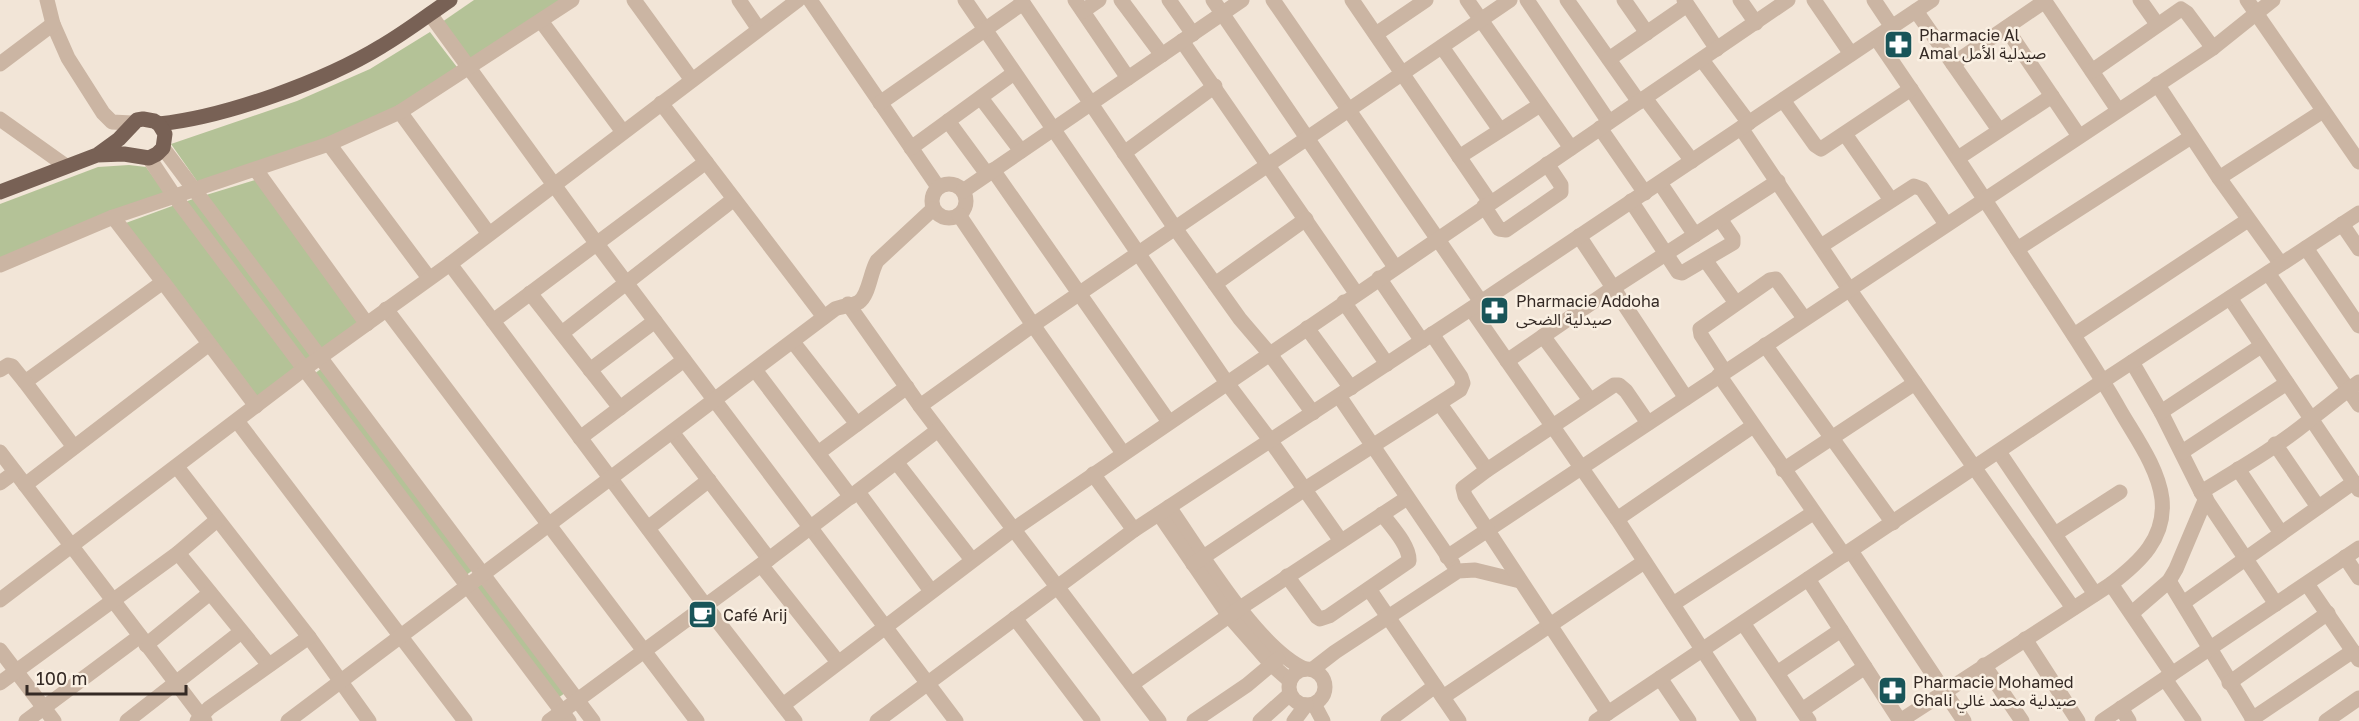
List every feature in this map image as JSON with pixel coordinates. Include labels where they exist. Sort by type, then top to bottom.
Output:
[{"type":"main road","points":[[97,155],[143,119],[159,124],[195,120],[320,77],[381,47],[450,0]]},
{"type":"main road","points":[[4,187],[97,155],[124,154],[143,157],[157,154],[164,144],[195,120]]},
{"type":"main road","points":[[159,124],[164,144]]},
{"type":"main road","points":[[129,128],[128,148],[143,157]]},
{"type":"street","points":[[47,0],[53,24],[73,67],[106,118],[129,128]]},
{"type":"street","points":[[0,264],[113,217],[329,144],[400,112],[572,0]]},
{"type":"street","points":[[634,0],[692,80]]},
{"type":"street","points":[[739,0],[759,28]]},
{"type":"street","points":[[0,600],[304,369],[450,264],[798,0]]},
{"type":"street","points":[[810,0],[938,188]]},
{"type":"street","points":[[965,0],[1227,383],[1341,541]]},
{"type":"street","points":[[1099,0],[1079,6],[1128,78]]},
{"type":"street","points":[[1121,0],[1162,55]]},
{"type":"street","points":[[1169,0],[1215,86],[1306,219],[1388,364]]},
{"type":"street","points":[[1213,0],[1395,267]]},
{"type":"street","points":[[963,191],[1242,0]]},
{"type":"street","points":[[1273,0],[1437,239],[1507,361],[1617,519],[1749,721]]},
{"type":"street","points":[[1352,0],[1459,157],[1499,229],[1506,230],[1561,192],[1561,186],[1547,164]]},
{"type":"street","points":[[1467,0],[1571,148]]},
{"type":"street","points":[[920,406],[1033,325],[1306,137],[1402,75],[1510,0]]},
{"type":"street","points":[[1527,0],[1645,193]]},
{"type":"street","points":[[1567,0],[1609,59],[1692,161]]},
{"type":"street","points":[[1624,0],[1647,33]]},
{"type":"street","points":[[1740,0],[1756,23]]},
{"type":"street","points":[[783,705],[1014,529],[1378,278],[1788,0]]},
{"type":"street","points":[[1814,0],[1851,54]]},
{"type":"street","points":[[1874,0],[1892,27]]},
{"type":"street","points":[[877,721],[1134,530],[1476,306],[1932,0]]},
{"type":"street","points":[[2140,0],[2157,24]]},
{"type":"street","points":[[2247,0],[2359,162]]},
{"type":"street","points":[[1447,557],[1984,198],[2213,48],[2273,0]]},
{"type":"street","points":[[1953,64],[2045,1],[2118,110]]},
{"type":"street","points":[[880,104],[985,31],[1022,2],[1175,228],[1246,328],[1269,353],[1313,413]]},
{"type":"street","points":[[1376,34],[1417,2]]},
{"type":"street","points":[[1609,59],[1685,3],[1718,49]]},
{"type":"street","points":[[2092,71],[2176,10],[2184,10],[2213,48]]},
{"type":"street","points":[[1916,11],[2000,130]]},
{"type":"street","points":[[430,14],[626,284],[956,721]]},
{"type":"street","points":[[541,21],[623,132]]},
{"type":"street","points":[[0,64],[53,24]]},
{"type":"street","points":[[2006,28],[2079,136]]},
{"type":"street","points":[[1808,579],[1865,667],[1908,719],[1944,691],[2111,584],[2144,556],[2159,529],[2162,498],[2149,463],[2103,381],[1958,158],[1876,38]]},
{"type":"street","points":[[1442,47],[1500,130]]},
{"type":"street","points":[[1702,60],[1849,289],[2073,608]]},
{"type":"street","points":[[911,148],[1014,73]]},
{"type":"street","points":[[2157,84],[2248,220],[2282,264]]},
{"type":"street","points":[[1124,153],[1215,86]]},
{"type":"street","points":[[1783,100],[1817,148],[1824,148],[1911,89]]},
{"type":"street","points":[[1958,158],[2052,96]]},
{"type":"street","points":[[981,98],[1021,151]]},
{"type":"street","points":[[662,103],[824,317]]},
{"type":"street","points":[[1459,157],[1540,105]]},
{"type":"street","points":[[2219,178],[2323,111]]},
{"type":"street","points":[[400,112],[489,234]]},
{"type":"street","points":[[0,118],[66,166]]},
{"type":"street","points":[[948,122],[990,172],[1169,422]]},
{"type":"street","points":[[1845,134],[1891,200]]},
{"type":"street","points":[[2017,249],[2192,137]]},
{"type":"street","points":[[164,144],[194,190],[593,721]]},
{"type":"street","points":[[329,144],[429,278]]},
{"type":"street","points":[[143,157],[565,716]]},
{"type":"street","points":[[493,321],[706,162]]},
{"type":"street","points":[[256,170],[367,324]]},
{"type":"street","points":[[1507,361],[1613,288],[1778,181]]},
{"type":"street","points":[[1660,183],[1695,235]]},
{"type":"street","points":[[943,185],[954,185],[963,191],[965,207],[954,218],[944,218],[933,209],[932,196],[943,185]]},
{"type":"street","points":[[1821,246],[1917,185],[1946,224]]},
{"type":"street","points":[[562,333],[734,199]]},
{"type":"street","points":[[1631,201],[1680,273],[1688,272],[1734,241],[1720,219]]},
{"type":"street","points":[[288,721],[824,317],[835,309],[861,300],[867,292],[871,272],[877,261],[933,209]]},
{"type":"street","points":[[1648,423],[1626,392],[1618,385],[1610,387],[1466,485],[1463,492],[1549,625],[1602,717],[2103,381],[2359,213]]},
{"type":"street","points":[[959,215],[1123,453]]},
{"type":"street","points":[[113,217],[256,406]]},
{"type":"street","points":[[1215,284],[1306,219]]},
{"type":"street","points":[[2074,335],[2248,220]]},
{"type":"street","points":[[2342,224],[2359,249]]},
{"type":"street","points":[[1579,236],[1686,398]]},
{"type":"street","points":[[2306,248],[2359,326]]},
{"type":"street","points":[[1706,261],[1736,303]]},
{"type":"street","points":[[450,264],[705,605],[795,721]]},
{"type":"street","points":[[2268,273],[2354,386],[2359,405]]},
{"type":"street","points":[[1199,561],[1305,489],[1460,390],[1463,383],[1378,278]]},
{"type":"street","points":[[1804,318],[1776,279],[1770,280],[1700,329],[1701,336],[1753,426],[1813,513],[1847,553],[1964,721]]},
{"type":"street","points":[[25,381],[163,282]]},
{"type":"street","points":[[530,293],[620,408]]},
{"type":"street","points":[[2183,603],[2318,507],[2356,486],[2230,298]]},
{"type":"street","points":[[848,304],[920,406],[1159,721]]},
{"type":"street","points":[[386,309],[697,721]]},
{"type":"street","points":[[590,370],[654,321]]},
{"type":"street","points":[[1307,328],[1345,392],[1372,447],[1458,571]]},
{"type":"street","points":[[1543,336],[1590,400]]},
{"type":"street","points":[[793,342],[857,424]]},
{"type":"street","points":[[25,486],[209,344]]},
{"type":"street","points":[[1765,345],[1893,523]]},
{"type":"street","points":[[2161,412],[2261,346]]},
{"type":"street","points":[[580,438],[684,360]]},
{"type":"street","points":[[2132,362],[2204,495],[2277,604]]},
{"type":"street","points":[[0,370],[8,365],[12,366],[74,447]]},
{"type":"street","points":[[755,370],[818,453],[855,495],[931,591]]},
{"type":"street","points":[[1783,470],[1915,383]]},
{"type":"street","points":[[2182,452],[2287,383]]},
{"type":"street","points":[[2132,613],[2169,580],[2183,558],[2204,495],[2354,386]]},
{"type":"street","points":[[818,453],[907,387]]},
{"type":"street","points":[[1440,404],[1487,470]]},
{"type":"street","points":[[237,421],[465,721]]},
{"type":"street","points":[[1617,519],[1753,426]]},
{"type":"street","points":[[549,721],[565,716],[576,700],[855,495],[938,430]]},
{"type":"street","points":[[672,432],[709,480],[838,662]]},
{"type":"street","points":[[2275,444],[2318,507]]},
{"type":"street","points":[[0,452],[201,720],[209,708],[309,637]]},
{"type":"street","points":[[1999,452],[2094,594]]},
{"type":"street","points":[[897,463],[972,560]]},
{"type":"street","points":[[177,467],[309,637],[369,721]]},
{"type":"street","points":[[2238,469],[2281,533]]},
{"type":"street","points":[[0,483],[15,472]]},
{"type":"street","points":[[1094,474],[1134,530]]},
{"type":"street","points":[[648,528],[709,480]]},
{"type":"street","points":[[2055,534],[2120,492]]},
{"type":"street","points":[[1132,684],[1287,576],[1407,498]]},
{"type":"street","points":[[1164,510],[1235,612],[1273,647],[1299,704],[1310,705],[1323,721]]},
{"type":"street","points":[[1673,604],[1813,513]]},
{"type":"street","points":[[1287,576],[1313,613],[1320,619],[1324,619],[1405,565],[1410,557],[1382,514]]},
{"type":"street","points":[[0,683],[178,553],[217,520]]},
{"type":"street","points":[[2102,721],[2125,715],[2168,676],[2359,548]]},
{"type":"street","points":[[178,553],[269,665]]},
{"type":"street","points":[[2345,557],[2359,578]]},
{"type":"street","points":[[1388,721],[1549,625],[1644,562]]},
{"type":"street","points":[[1260,721],[1290,688],[1293,675],[1309,669],[1458,571],[1475,570],[1520,581]]},
{"type":"street","points":[[2169,580],[2253,720],[2356,656],[2307,584]]},
{"type":"street","points":[[2111,584],[2132,613],[2194,721]]},
{"type":"street","points":[[1369,589],[1459,721]]},
{"type":"street","points":[[26,721],[210,593]]},
{"type":"street","points":[[2229,683],[2328,613]]},
{"type":"street","points":[[1015,618],[1093,721]]},
{"type":"street","points":[[1743,623],[1806,716],[1865,667]]},
{"type":"street","points":[[1777,673],[1841,630]]},
{"type":"street","points":[[127,721],[241,632]]},
{"type":"street","points":[[2025,639],[2078,721]]},
{"type":"street","points":[[0,650],[54,721]]},
{"type":"street","points":[[1277,660],[1320,673],[1325,681],[1326,691],[1321,699],[1310,705],[1294,721]]},
{"type":"street","points":[[1194,721],[1247,686],[1277,660]]},
{"type":"street","points":[[1984,665],[2022,721]]},
{"type":"street","points":[[1660,678],[1689,721]]},
{"type":"street","points":[[2326,721],[2359,698]]},
{"type":"green space","points":[[474,0],[561,0],[470,63],[442,22]]},
{"type":"green space","points":[[430,32],[460,71],[405,105],[326,141],[199,184],[171,144],[297,101],[370,69]]},
{"type":"green space","points":[[129,165],[146,167],[165,193],[0,258],[0,204],[98,167]]},
{"type":"green space","points":[[255,180],[361,321],[322,350],[206,195]]},
{"type":"green space","points":[[193,199],[313,356],[304,363],[182,203]]},
{"type":"green space","points":[[175,205],[297,367],[255,399],[123,224]]},
{"type":"green space","points":[[322,368],[473,570],[465,576],[314,374]]},
{"type":"green space","points":[[482,584],[565,693],[558,698],[474,589]]},
{"type":"place","name":"Pharmacie Al Amal صيدلية الأمل","points":[[1898,44]]},
{"type":"place","name":"Pharmacie Addoha صيدلية الضحى","points":[[1495,310]]},
{"type":"place","name":"Café Arij","points":[[702,615]]},
{"type":"place","name":"Pharmacie Mohamed Ghali صيدلية محمد غالي","points":[[1892,691]]}]
